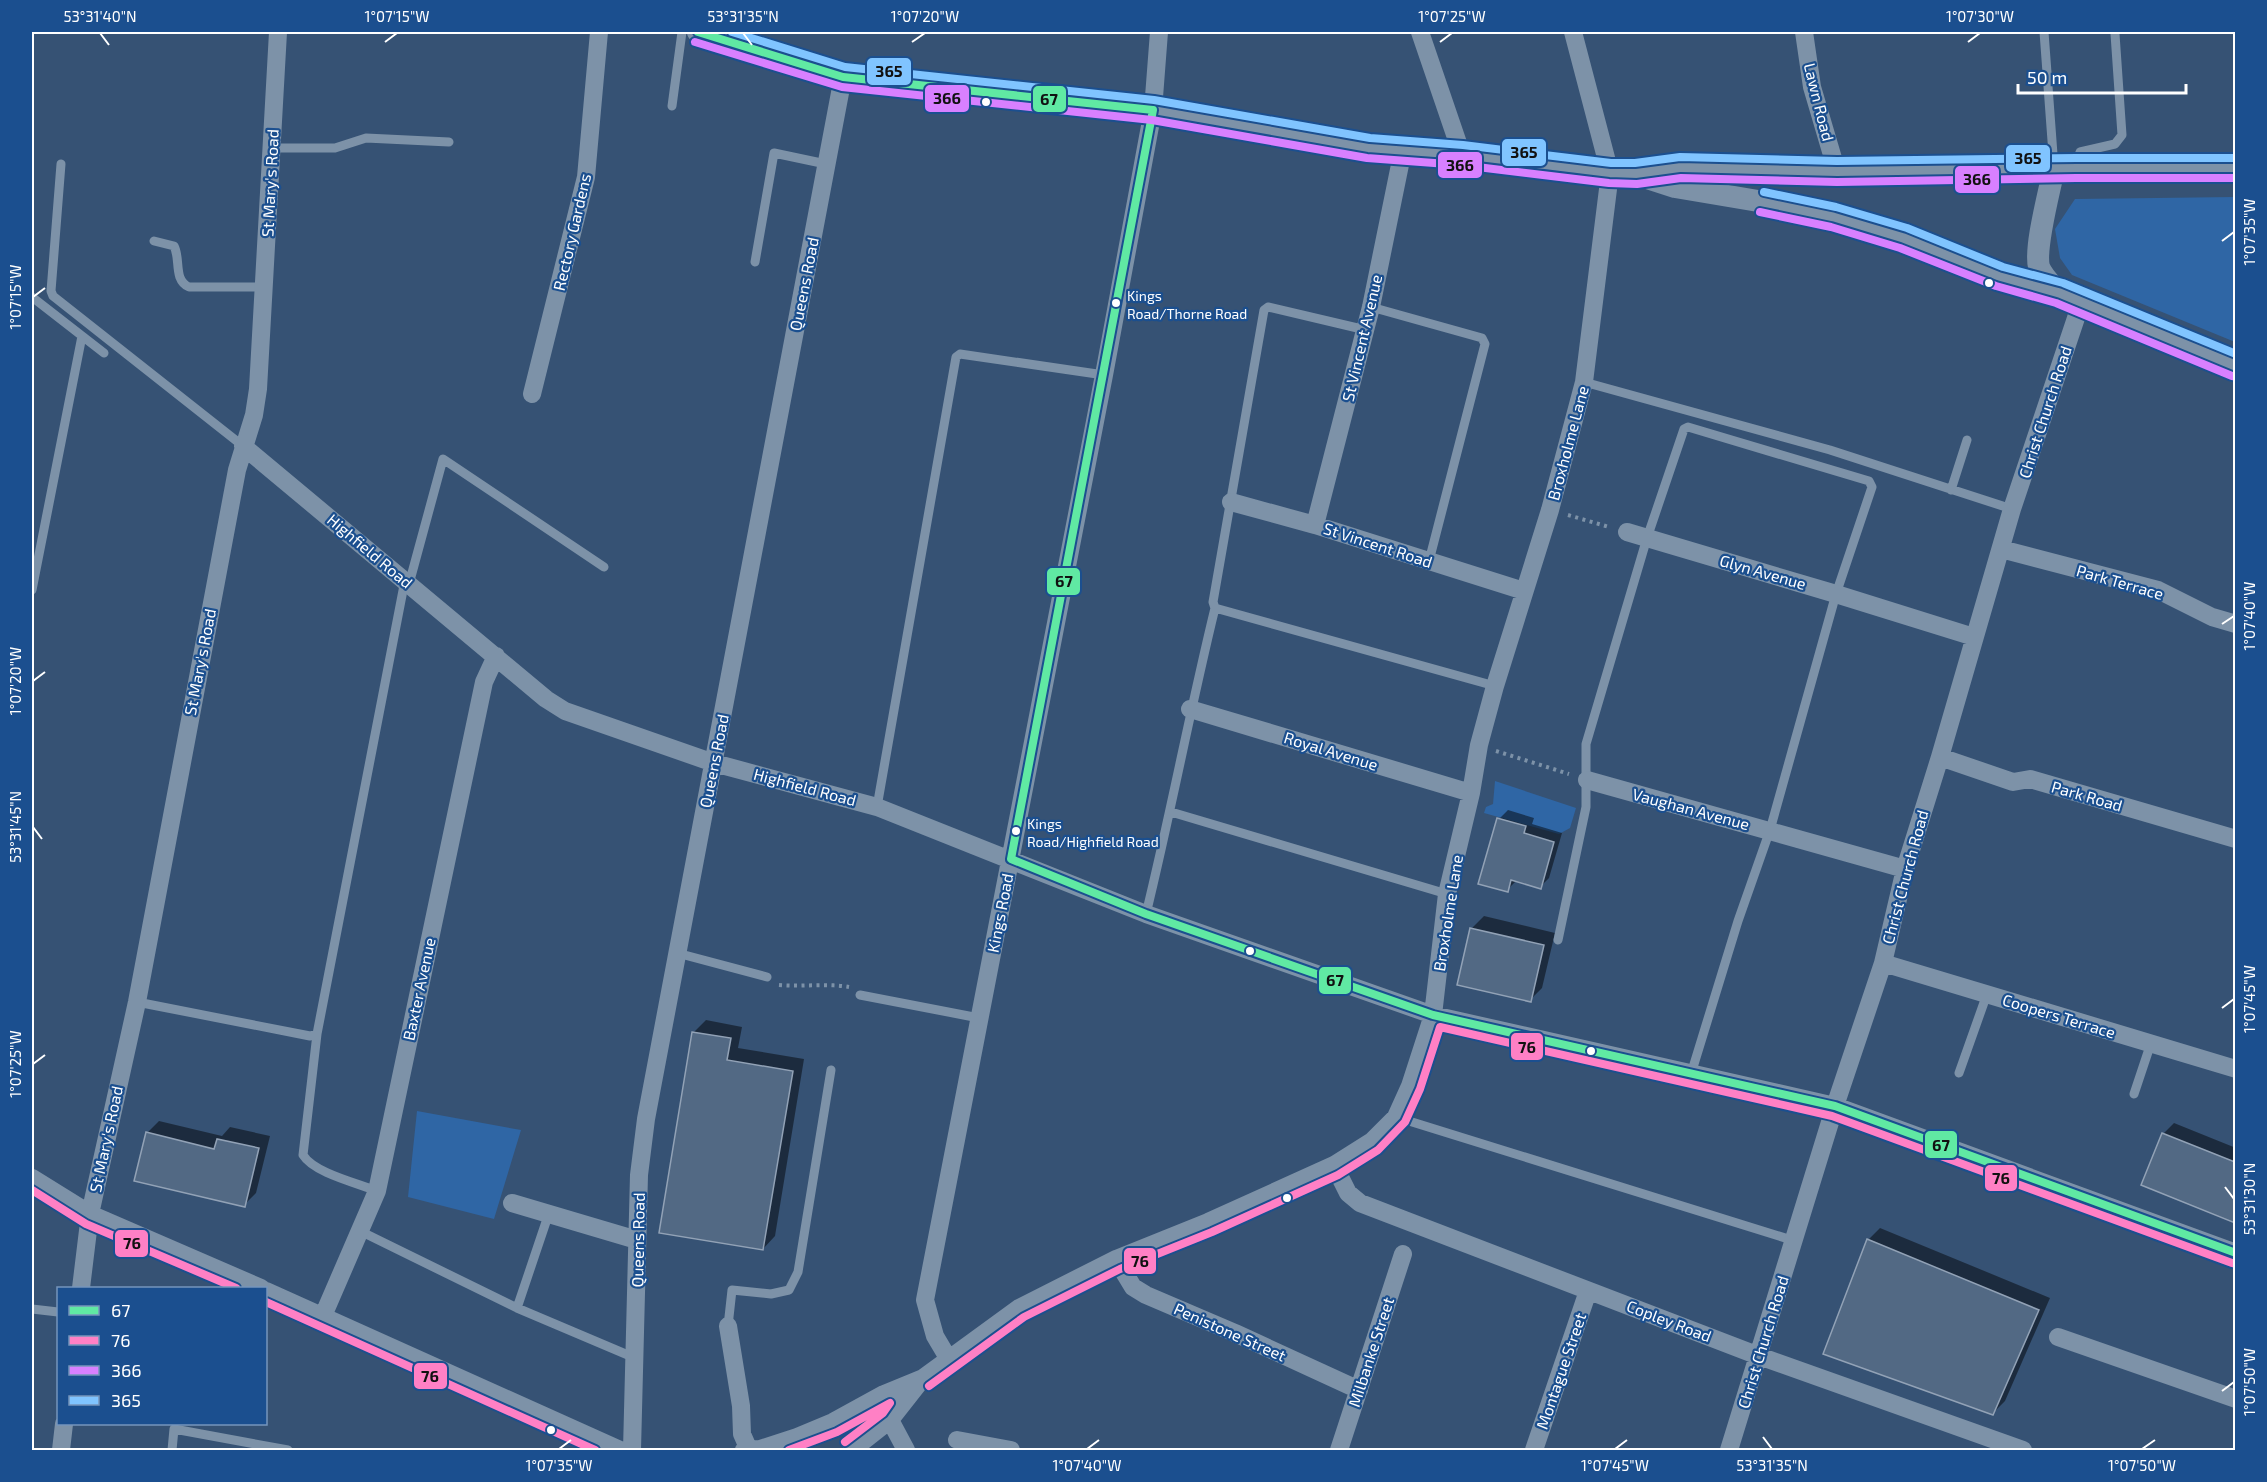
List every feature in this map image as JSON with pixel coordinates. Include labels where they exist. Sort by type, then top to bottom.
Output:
[{"type":"street","name":"St Mary's Road","points":[[81,1287],[90,1214],[137,1002],[234,482],[254,415],[258,389],[278,32]]},
{"type":"street","name":"Rectory Gardens","points":[[532,394],[586,177],[598,32]]},
{"type":"street","points":[[698,32],[843,77],[1153,110],[1370,148],[1461,155],[1610,173],[1636,174],[1680,166],[1837,172],[2235,168]]},
{"type":"street","name":"Kings Road","points":[[948,1358],[935,1336],[925,1300],[1153,110],[1159,32]]},
{"type":"street","points":[[1420,32],[1461,155]]},
{"type":"street","points":[[1574,32],[1610,173]]},
{"type":"street","name":"Lawn Road","points":[[1804,32],[1812,87],[1837,172]]},
{"type":"street","name":"Queens Road","points":[[633,1450],[639,1175],[645,1119],[843,77]]},
{"type":"street","name":"St Vincent Avenue","points":[[1315,525],[1366,330],[1403,150]]},
{"type":"street","points":[[2059,293],[2046,279],[2039,266],[2039,249],[2065,168]]},
{"type":"street","name":"Broxholme Lane","points":[[923,1378],[1019,1308],[1116,1259],[1208,1222],[1334,1165],[1372,1141],[1396,1117],[1410,1086],[1433,1014],[1447,894],[1472,793],[1479,745],[1550,510],[1584,382],[1610,173]]},
{"type":"street","points":[[1636,174],[1675,187],[1836,217],[1904,238],[2035,289],[2059,293],[2235,366]]},
{"type":"street","name":"Christ Church Road","points":[[1729,1450],[1835,1106],[1883,963],[1905,869],[2012,509],[2081,303]]},
{"type":"street","name":"Highfield Road","points":[[243,446],[546,699],[565,711],[714,763],[877,807],[1146,914],[1433,1014],[1835,1106],[2235,1253]]},
{"type":"street","name":"St Vincent Road","points":[[1231,501],[1524,591]]},
{"type":"street","name":"Glyn Avenue","points":[[1627,532],[1974,637]]},
{"type":"street","name":"Park Terrace","points":[[2001,549],[2158,590],[2212,617],[2235,624]]},
{"type":"street","name":"Baxter Avenue","points":[[323,1316],[377,1191],[484,682],[496,656]]},
{"type":"street","name":"Royal Avenue","points":[[1190,709],[1472,793]]},
{"type":"street","name":"Park Road","points":[[1940,757],[2013,782],[2030,779],[2235,839]]},
{"type":"street","name":"Vaughan Avenue","points":[[1587,780],[1905,869]]},
{"type":"street","name":"Coopers Terrace","points":[[1883,963],[2235,1069]]},
{"type":"street","name":"Copley Road","points":[[1334,1165],[1348,1193],[1360,1203],[1759,1356],[2023,1450]]},
{"type":"street","points":[[32,1178],[90,1214],[259,1287]]},
{"type":"street","points":[[512,1203],[637,1240]]},
{"type":"street","name":"Milbanke Street","points":[[1339,1450],[1402,1254]]},
{"type":"street","name":"Penistone Street","points":[[1116,1259],[1133,1287],[1146,1295],[1359,1390]]},
{"type":"street","points":[[267,1291],[620,1450]]},
{"type":"street","name":"Montague Street","points":[[1534,1450],[1588,1291]]},
{"type":"street","points":[[728,1326],[741,1406],[742,1434],[753,1450],[797,1437],[833,1422],[884,1394],[923,1378]]},
{"type":"street","points":[[2058,1337],[2204,1386],[2235,1399]]},
{"type":"street","points":[[852,1450],[890,1420],[923,1378]]},
{"type":"street","points":[[833,1422],[890,1420]]},
{"type":"street","points":[[890,1420],[906,1450]]},
{"type":"street","points":[[61,1450],[64,1425]]},
{"type":"street","points":[[957,1440],[1011,1450]]},
{"type":"lane","points":[[672,106],[682,32]]},
{"type":"lane","points":[[2044,32],[2065,168]]},
{"type":"lane","points":[[2065,168],[2080,152],[2115,144],[2122,135],[2115,34]]},
{"type":"lane","points":[[272,148],[335,148],[366,138],[449,142]]},
{"type":"lane","points":[[755,262],[774,153],[826,164]]},
{"type":"lane","points":[[61,164],[51,291],[53,296],[243,446]]},
{"type":"lane","points":[[154,241],[174,246],[177,252],[180,278],[189,287],[264,287]]},
{"type":"lane","points":[[32,297],[104,353]]},
{"type":"lane","points":[[1146,914],[1171,812],[1190,709],[1215,608],[1213,602],[1264,310],[1268,307],[1366,330]]},
{"type":"lane","points":[[1371,308],[1482,338],[1485,344],[1429,561]]},
{"type":"lane","points":[[32,590],[82,336]]},
{"type":"lane","points":[[877,807],[956,357],[960,354],[1104,375]]},
{"type":"lane","points":[[1584,382],[1830,450],[2012,509]]},
{"type":"lane","points":[[1558,940],[1586,807],[1586,744],[1647,538],[1684,429],[1688,427],[1699,430],[1869,481],[1872,487],[1836,594],[1770,830],[1735,932],[1691,1074]]},
{"type":"lane","points":[[1951,490],[1967,440]]},
{"type":"lane","points":[[377,1191],[316,1167],[303,1155],[317,1034],[407,582],[443,459],[604,567]]},
{"type":"lane","points":[[1215,608],[1495,686]]},
{"type":"lane","points":[[1171,812],[1447,894]]},
{"type":"lane","points":[[677,953],[767,977]]},
{"type":"lane","points":[[860,994],[979,1018]]},
{"type":"lane","points":[[1959,1073],[1987,994]]},
{"type":"lane","points":[[137,1002],[310,1036],[317,1034]]},
{"type":"lane","points":[[2134,1094],[2151,1044]]},
{"type":"lane","points":[[728,1326],[732,1290],[771,1294],[789,1290],[798,1272],[831,1070]]},
{"type":"lane","points":[[1396,1117],[1795,1240]]},
{"type":"lane","points":[[517,1308],[549,1214]]},
{"type":"lane","points":[[360,1231],[517,1308],[635,1358]]},
{"type":"lane","points":[[32,1309],[57,1312]]},
{"type":"lane","points":[[172,1450],[174,1429],[288,1450]]},
{"type":"path","points":[[1550,510],[1627,532]]},
{"type":"path","points":[[1479,745],[1587,780]]},
{"type":"path","points":[[767,977],[772,985],[806,987],[834,985],[849,987],[860,994]]},
{"type":"shaded area","points":[[2235,197],[2235,342],[2072,275],[2060,258],[2055,229],[2075,199]]},
{"type":"shaded area","points":[[1495,781],[1576,808],[1570,828],[1559,834],[1484,813],[1486,807],[1493,804]]},
{"type":"shaded area","points":[[417,1111],[521,1130],[494,1219],[408,1197]]},
{"type":"building","points":[[1497,818],[1526,826],[1524,833],[1554,842],[1541,889],[1511,880],[1508,892],[1478,884]]},
{"type":"building","points":[[1470,928],[1544,945],[1531,1002],[1457,985]]},
{"type":"building","points":[[692,1032],[731,1038],[727,1060],[793,1071],[763,1250],[659,1233]]},
{"type":"building","points":[[146,1132],[214,1149],[217,1139],[259,1148],[245,1207],[134,1181]]},
{"type":"building","points":[[2162,1133],[2235,1162],[2235,1223],[2141,1185]]},
{"type":"building","points":[[1867,1239],[2039,1310],[1993,1415],[1823,1354]]},
{"type":"transit line","name":"67","points":[[698,32],[843,77],[1153,110],[1011,859],[1146,914],[1433,1015],[1835,1106],[2236,1253]]},
{"type":"transit line","name":"365","points":[[732,32],[845,67],[1154,100],[1370,138],[1463,145],[1611,163],[1635,163],[1680,157],[1837,161],[2236,158]]},
{"type":"transit line","name":"366","points":[[695,42],[842,87],[1152,120],[1367,158],[1461,165],[1609,183],[1637,184],[1681,178],[1837,182],[2236,178]]},
{"type":"transit line","name":"365","points":[[1764,192],[1836,207],[1907,228],[2003,267],[2063,283],[2236,354]]},
{"type":"transit line","name":"366","points":[[1760,212],[1831,227],[1900,248],[1996,286],[2056,303],[2232,376]]},
{"type":"transit line","name":"76","points":[[929,1386],[1024,1317],[1120,1269],[1212,1232],[1338,1175],[1378,1150],[1405,1122],[1420,1089],[1440,1027],[1832,1116],[2232,1263]]},
{"type":"transit line","name":"76","points":[[32,1190],[86,1224],[234,1287]]},
{"type":"transit line","name":"76","points":[[267,1302],[595,1450]]},
{"type":"transit line","name":"76","points":[[789,1450],[837,1432],[890,1403],[883,1413],[845,1442]]},
{"type":"place","name":"Kings Road/Thorne Road","points":[[1116,303]]},
{"type":"place","name":"Kings Road/Highfield Road","points":[[1016,831]]}]
